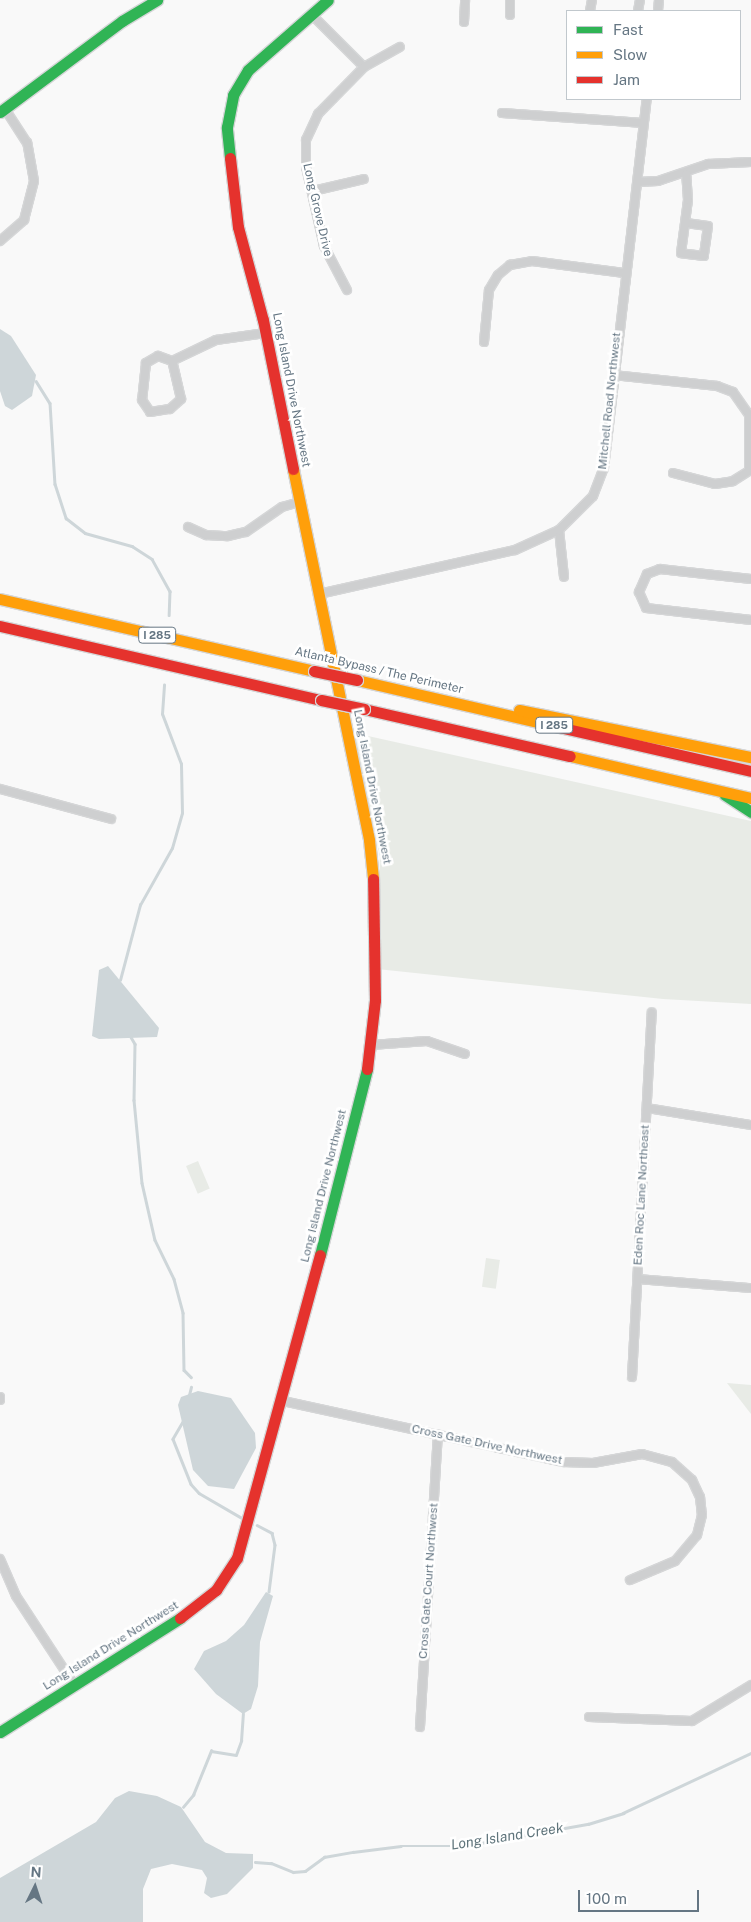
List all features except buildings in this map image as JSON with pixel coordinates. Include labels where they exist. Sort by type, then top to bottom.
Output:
[{"type":"main road","points":[[3,110],[122,21],[157,0]]},
{"type":"main road","name":"Long Island Drive Northwest","points":[[0,1732],[168,1628],[207,1600],[225,1580],[248,1531],[283,1401],[371,1045],[376,965],[373,868],[266,333],[238,227],[230,178],[228,112],[248,70],[328,0]]},
{"type":"main road","name":"Atlanta Bypass / The Perimeter","points":[[0,599],[751,771]]},
{"type":"main road","name":"I 285","points":[[0,626],[751,798]]},
{"type":"main road","points":[[458,704],[540,712],[751,757]]},
{"type":"main road","points":[[718,790],[751,812]]},
{"type":"street","points":[[464,22],[465,0]]},
{"type":"street","points":[[510,0],[510,15]]},
{"type":"street","points":[[312,14],[364,67]]},
{"type":"street","name":"Long Grove Drive","points":[[347,290],[324,246],[305,154],[310,127],[364,67],[400,47]]},
{"type":"street","name":"Mitchell Road Northwest","points":[[319,594],[499,556],[559,530],[593,496],[602,478],[624,273],[647,100]]},
{"type":"street","points":[[0,242],[24,220],[34,180],[27,143],[3,110]]},
{"type":"street","points":[[502,113],[644,123]]},
{"type":"street","points":[[637,182],[658,182],[686,174],[708,164],[751,162]]},
{"type":"street","points":[[686,174],[686,223],[681,253],[704,256],[708,226],[686,223]]},
{"type":"street","points":[[313,191],[364,179]]},
{"type":"street","points":[[484,342],[489,290],[498,274],[510,265],[532,261],[624,273]]},
{"type":"street","points":[[172,361],[181,399],[170,409],[150,412],[142,400],[146,364],[158,356],[172,361],[216,340],[266,333]]},
{"type":"street","points":[[614,375],[717,386],[734,392],[748,416],[750,472],[733,481],[714,484],[673,473]]},
{"type":"street","points":[[188,527],[206,535],[228,536],[246,532],[282,507],[300,502]]},
{"type":"street","points":[[559,530],[564,577]]},
{"type":"street","points":[[751,579],[660,570],[647,574],[639,592],[646,608],[751,620]]},
{"type":"street","points":[[0,789],[111,819]]},
{"type":"street","name":"Eden Roc Lane Northeast","points":[[632,1377],[652,1013]]},
{"type":"street","points":[[371,1045],[427,1041],[465,1054]]},
{"type":"street","points":[[647,1108],[751,1125]]},
{"type":"street","points":[[638,1279],[751,1288]]},
{"type":"street","name":"Cross Gate Drive Northwest","points":[[283,1401],[562,1462],[593,1463],[642,1454],[662,1457],[680,1467],[692,1480],[700,1497],[702,1516],[697,1535],[675,1561],[630,1580]]},
{"type":"street","name":"Cross Gate Court Northwest","points":[[420,1726],[438,1435]]},
{"type":"street","points":[[0,1559],[16,1596],[75,1686]]},
{"type":"street","points":[[589,1717],[692,1721],[751,1685]]},
{"type":"shaded area","points":[[0,329],[11,336],[36,375],[32,396],[12,410],[5,406],[0,391]]},
{"type":"shaded area","points":[[350,732],[751,821],[751,1004],[663,999],[377,969],[380,857]]},
{"type":"shaded area","points":[[108,966],[159,1028],[157,1037],[99,1039],[92,1036],[99,970]]},
{"type":"shaded area","points":[[198,1161],[210,1189],[198,1194],[186,1166]]},
{"type":"shaded area","points":[[486,1258],[500,1260],[496,1289],[482,1287]]},
{"type":"shaded area","points":[[727,1383],[751,1385],[751,1414]]},
{"type":"shaded area","points":[[198,1391],[231,1398],[255,1433],[256,1448],[234,1489],[208,1486],[193,1470],[178,1405],[181,1397]]},
{"type":"shaded area","points":[[266,1592],[273,1596],[260,1642],[258,1686],[251,1709],[243,1714],[216,1694],[194,1669],[204,1651],[226,1641],[244,1625]]},
{"type":"shaded area","points":[[129,1791],[157,1796],[181,1807],[205,1842],[226,1853],[253,1854],[253,1868],[227,1894],[211,1898],[204,1893],[207,1878],[202,1870],[172,1864],[151,1869],[143,1889],[143,1922],[0,1922],[0,1878],[96,1822],[115,1798]]},
{"type":"waterway","points":[[36,381],[50,403],[55,484],[66,518],[85,533],[132,546],[152,559],[170,591],[169,615]]},
{"type":"waterway","points":[[120,980],[140,905],[172,848],[182,813],[181,764],[162,714],[164,685]]},
{"type":"waterway","points":[[131,1037],[135,1044],[134,1100],[142,1183],[155,1240],[174,1279],[183,1313],[184,1370],[191,1377]]},
{"type":"waterway","points":[[189,1395],[191,1387]]},
{"type":"waterway","points":[[184,1420],[173,1439],[191,1484],[199,1493],[242,1518]]},
{"type":"waterway","points":[[257,1525],[272,1533],[275,1545],[269,1592]]},
{"type":"waterway","points":[[183,1807],[193,1795],[211,1751],[236,1755],[241,1741],[243,1714]]},
{"type":"waterway","name":"Long Island Creek","points":[[255,1862],[271,1863],[293,1872],[305,1871],[324,1857],[353,1852],[401,1846],[464,1846],[588,1824],[623,1813],[751,1753]]},
{"type":"traffic: fast","points":[[0,112],[122,21],[157,0]]},
{"type":"traffic: fast","points":[[230,158],[227,127],[233,95],[248,70],[328,0]]},
{"type":"traffic: fast","points":[[725,795],[751,812]]},
{"type":"traffic: fast","points":[[320,1255],[367,1069]]},
{"type":"traffic: fast","points":[[0,1732],[180,1618]]},
{"type":"traffic: slow","points":[[293,469],[369,840],[373,879]]},
{"type":"traffic: slow","points":[[0,599],[314,671]]},
{"type":"traffic: slow","points":[[357,680],[550,725]]},
{"type":"traffic: slow","points":[[519,710],[751,757]]},
{"type":"traffic: slow","points":[[570,756],[751,798]]},
{"type":"traffic: jam","points":[[230,158],[238,227],[263,320],[293,469]]},
{"type":"traffic: jam","points":[[0,626],[321,700]]},
{"type":"traffic: jam","points":[[314,671],[357,680]]},
{"type":"traffic: jam","points":[[321,700],[364,709]]},
{"type":"traffic: jam","points":[[364,709],[570,756]]},
{"type":"traffic: jam","points":[[550,725],[751,771]]},
{"type":"traffic: jam","points":[[367,1069],[375,1000],[373,879]]},
{"type":"traffic: jam","points":[[180,1618],[216,1590],[237,1558],[320,1255]]}]
